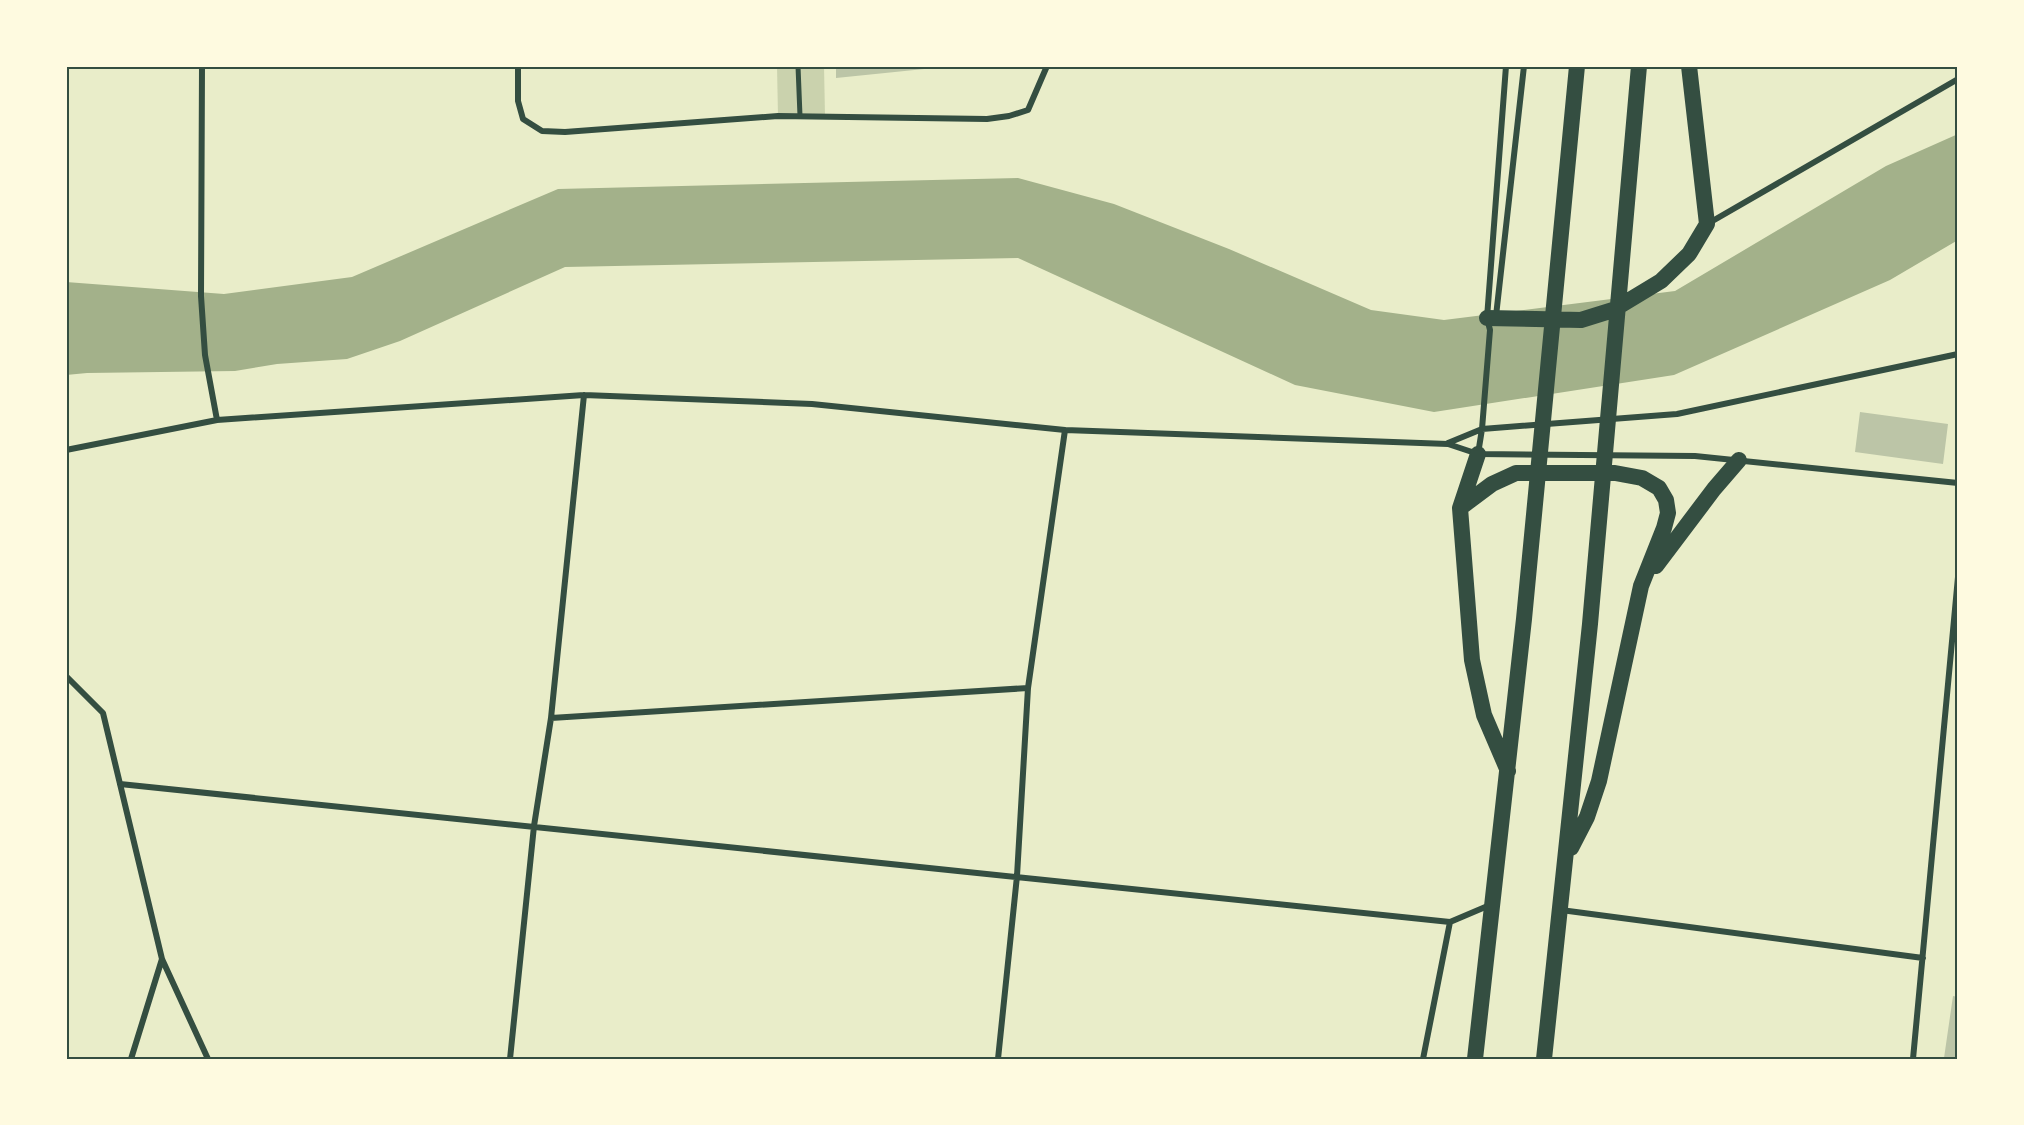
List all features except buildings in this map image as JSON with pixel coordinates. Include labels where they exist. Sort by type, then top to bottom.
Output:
[{"type":"highway","points":[[1475,1059],[1524,619],[1577,66]]},
{"type":"highway","points":[[1544,1059],[1590,624],[1639,66]]},
{"type":"highway","points":[[1491,322],[1581,320],[1613,310],[1661,281],[1689,254],[1707,224],[1689,66]]},
{"type":"highway","points":[[1478,454],[1460,508],[1472,660],[1484,715],[1508,772]]},
{"type":"highway","points":[[1641,586],[1714,489],[1739,460]]},
{"type":"highway","points":[[1460,508],[1492,484],[1515,473],[1615,473],[1642,478],[1659,488],[1666,500],[1668,513],[1641,586],[1599,782],[1587,816],[1566,859]]},
{"type":"street","points":[[202,66],[201,296],[205,355],[217,420]]},
{"type":"street","points":[[518,66],[519,101],[523,119],[542,130],[565,132],[800,116],[987,118],[1009,116],[1028,110],[1047,66]]},
{"type":"street","points":[[798,66],[800,116]]},
{"type":"street","points":[[1491,322],[1506,66]]},
{"type":"street","points":[[1478,454],[1488,346],[1524,66]]},
{"type":"street","points":[[1707,224],[1958,79]]},
{"type":"street","points":[[1448,444],[1482,429],[1677,414],[1958,354]]},
{"type":"street","points":[[510,1059],[534,826],[551,718],[584,395]]},
{"type":"street","points":[[66,450],[217,420],[584,395],[812,404],[1065,430],[1448,444],[1478,454],[1695,456],[1958,483]]},
{"type":"street","points":[[998,1059],[1017,876],[1028,688],[1065,430]]},
{"type":"street","points":[[1913,1059],[1958,577]]},
{"type":"street","points":[[66,676],[103,713],[162,959],[208,1059]]},
{"type":"street","points":[[551,718],[1028,688]]},
{"type":"street","points":[[120,784],[1450,922],[1493,904]]},
{"type":"street","points":[[1560,910],[1923,958]]},
{"type":"street","points":[[1423,1059],[1450,922]]},
{"type":"street","points":[[131,1059],[162,959]]},
{"type":"shaded area","points":[[777,66],[824,66],[825,116],[778,116]]},
{"type":"shaded area","points":[[1958,134],[1958,240],[1890,280],[1674,375],[1434,412],[1295,385],[1018,258],[565,267],[400,341],[347,359],[277,364],[235,371],[66,375],[66,282],[224,294],[352,277],[558,189],[1018,178],[1114,204],[1229,249],[1371,310],[1444,320],[1675,291],[1886,166]]}]
